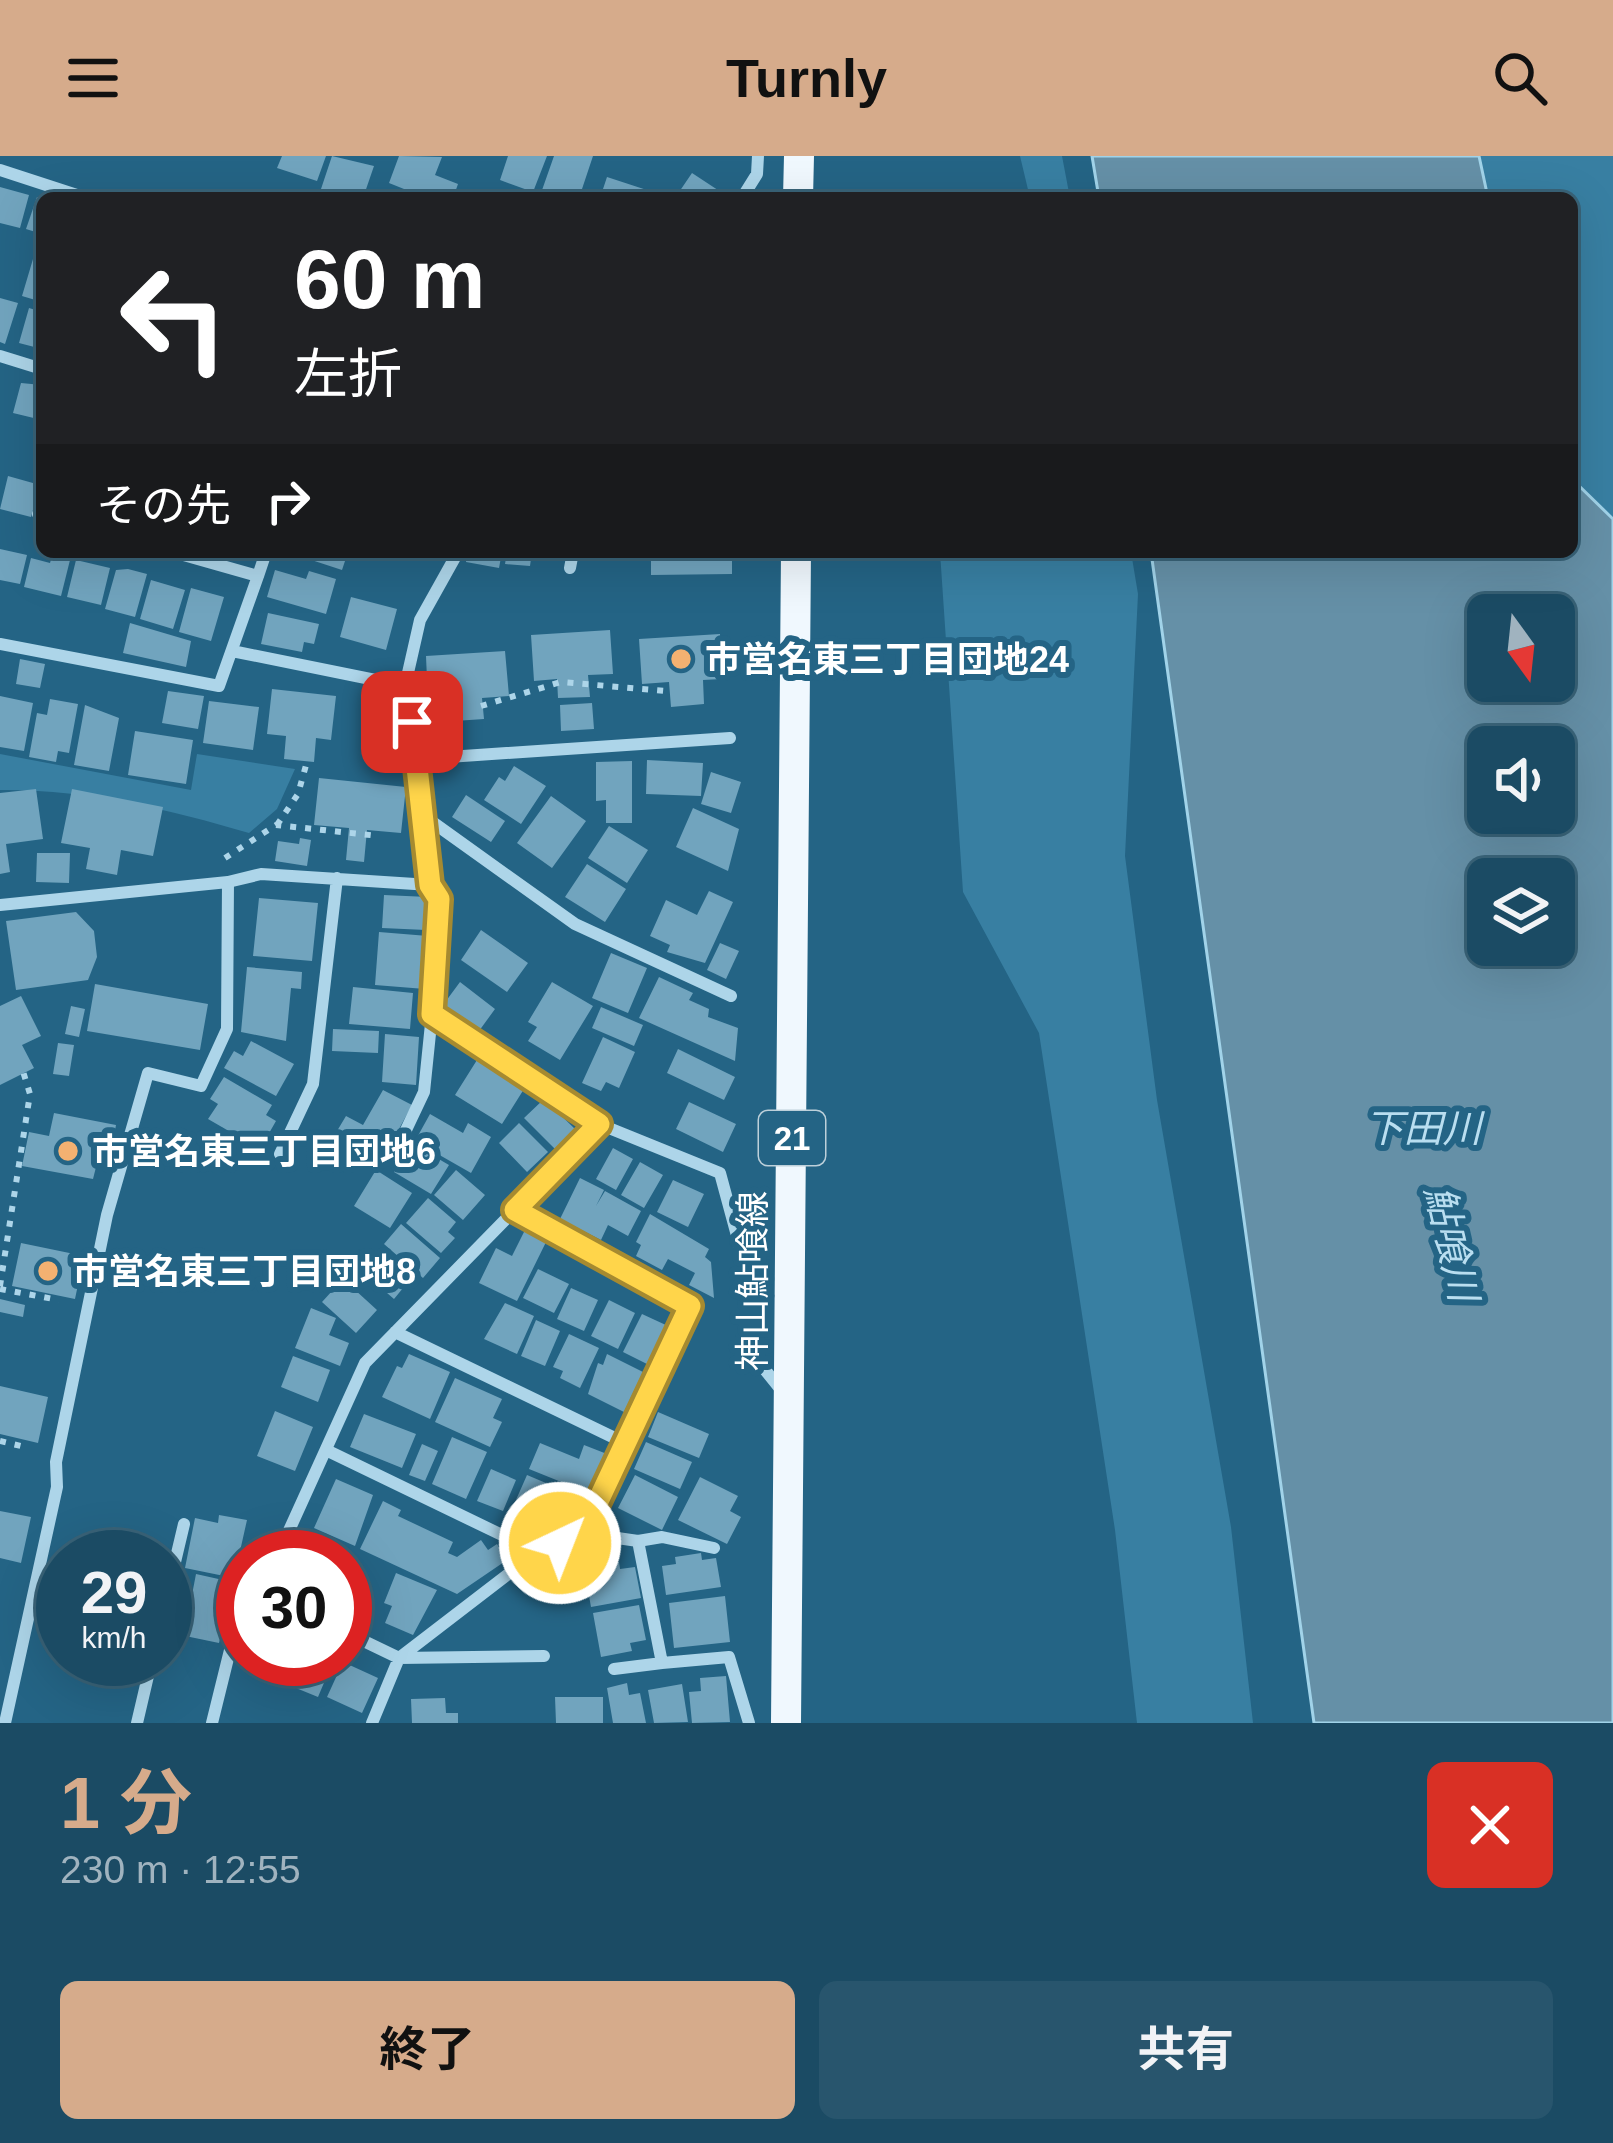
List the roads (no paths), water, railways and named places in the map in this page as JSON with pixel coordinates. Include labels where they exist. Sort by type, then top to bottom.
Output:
[{"type":"main road","points":[[798,192],[799,156]]},
{"type":"main road","name":"神山鮎喰線","points":[[786,1723],[796,558]]},
{"type":"street","points":[[746,192],[757,174],[758,156]]},
{"type":"street","points":[[0,170],[68,192]]},
{"type":"street","points":[[0,356],[36,367]]},
{"type":"street","points":[[212,558],[258,576]]},
{"type":"street","points":[[0,644],[219,686],[264,558]]},
{"type":"street","points":[[406,1130],[424,1092],[439,899],[430,885],[418,759],[405,686],[420,620],[455,558]]},
{"type":"street","points":[[570,568],[572,558]]},
{"type":"street","points":[[232,651],[405,686]]},
{"type":"street","points":[[418,759],[730,738]]},
{"type":"street","points":[[424,816],[575,924],[731,996]]},
{"type":"street","points":[[0,905],[228,883],[261,874],[430,885]]},
{"type":"street","points":[[280,1154],[313,1084],[337,878]]},
{"type":"street","points":[[5,1723],[57,1487],[56,1462],[106,1215],[148,1073],[201,1086],[227,1029],[228,883]]},
{"type":"street","points":[[432,1014],[599,1124],[720,1173],[749,1280],[752,1355],[790,1400]]},
{"type":"street","points":[[289,1530],[365,1363],[599,1124]]},
{"type":"street","points":[[515,1210],[690,1306],[583,1533]]},
{"type":"street","points":[[395,1333],[626,1443]]},
{"type":"street","points":[[326,1450],[537,1552]]},
{"type":"street","points":[[183,1530],[184,1524]]},
{"type":"street","points":[[372,1723],[399,1658],[537,1552],[583,1533],[638,1540],[662,1537],[714,1548]]},
{"type":"street","points":[[638,1540],[662,1663]]},
{"type":"street","points":[[372,1645],[399,1658],[544,1656]]},
{"type":"street","points":[[614,1669],[729,1657],[749,1723]]},
{"type":"street","points":[[137,1723],[146,1686]]},
{"type":"street","points":[[212,1723],[221,1686]]},
{"type":"water","points":[[1092,156],[1479,156],[1487,192],[1098,192]]},
{"type":"water","name":"下田川","points":[[1578,485],[1613,519],[1613,1723],[1314,1723],[1152,558],[1578,558]]},
{"type":"place","name":"市営名東三丁目団地24","points":[[681,659]]},
{"type":"place","name":"市営名東三丁目団地6","points":[[68,1151]]},
{"type":"place","name":"市営名東三丁目団地8","points":[[48,1271]]},
{"type":"water label","name":"鮎喰川","points":[[1452,1243]]}]
